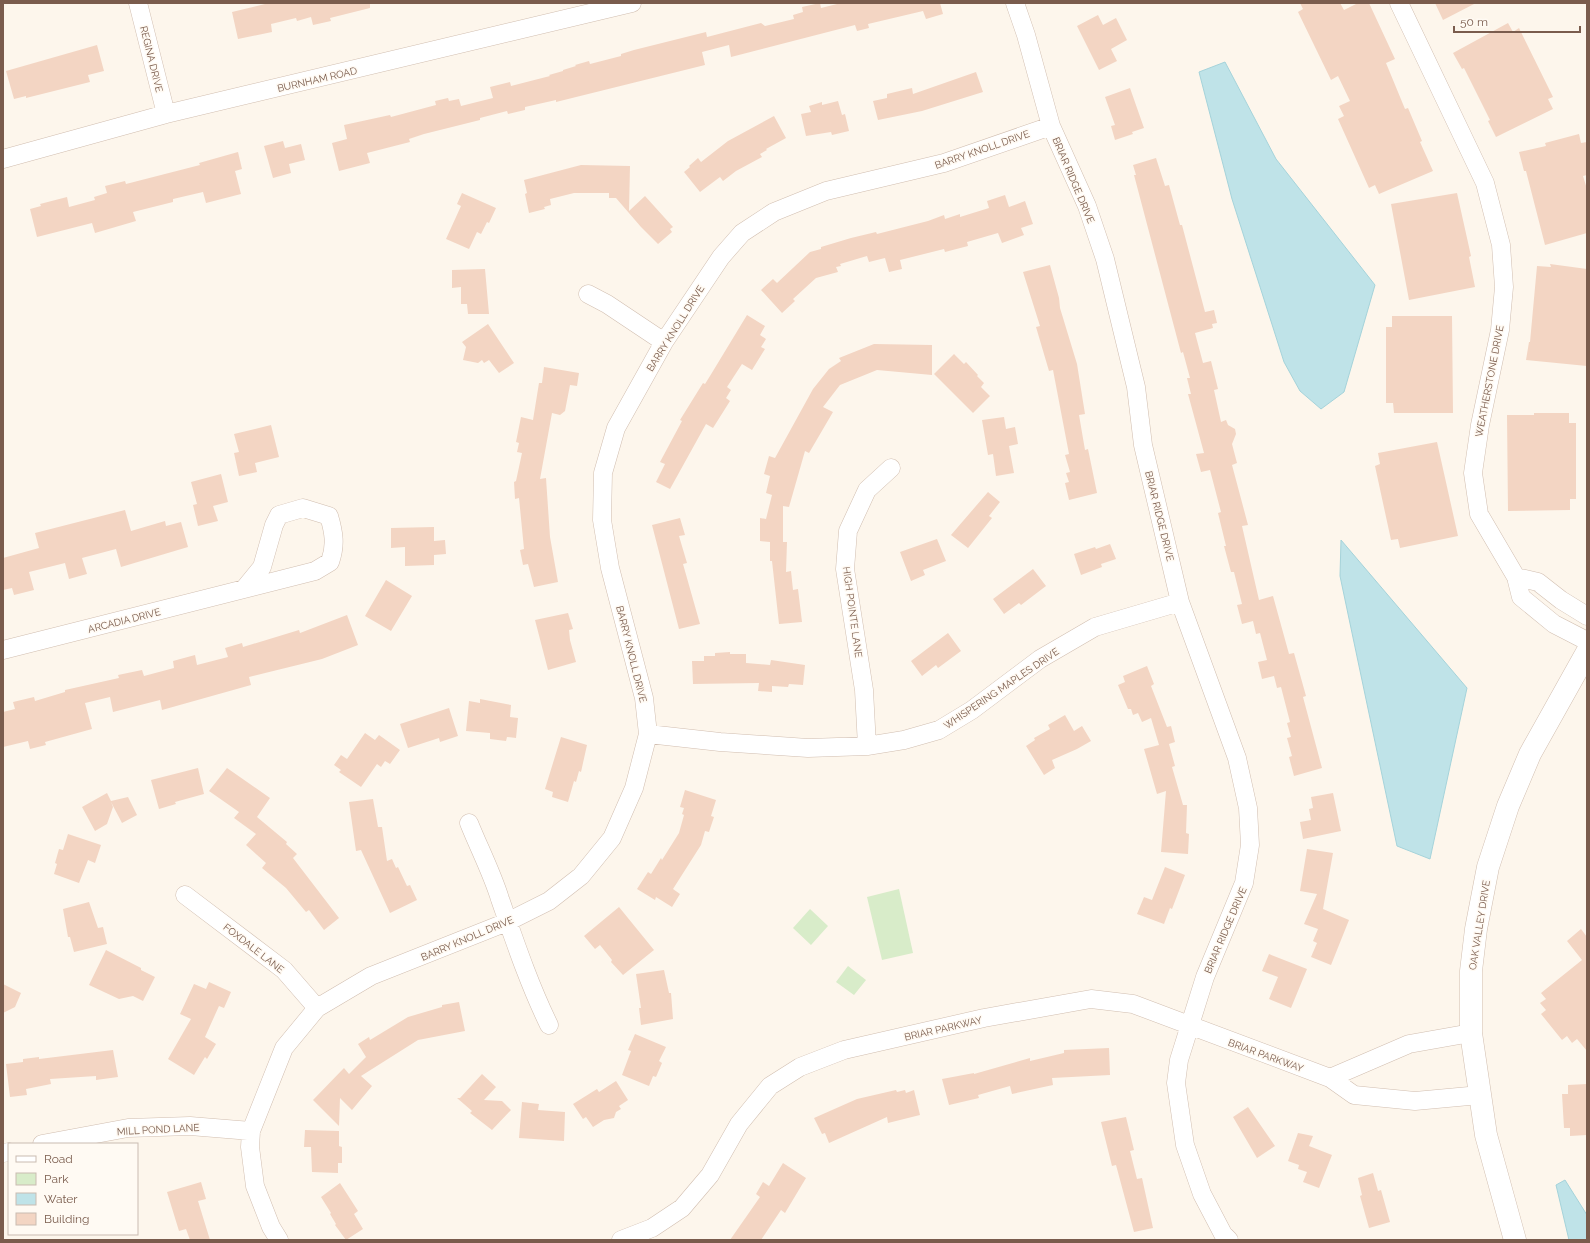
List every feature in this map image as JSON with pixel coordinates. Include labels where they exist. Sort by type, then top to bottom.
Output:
[{"type":"street","name":"REGINA DRIVE","points":[[138,3],[166,114]]},
{"type":"street","name":"BURNHAM ROAD","points":[[3,159],[166,114],[632,3]]},
{"type":"street","name":"BRIAR RIDGE DRIVE","points":[[1015,3],[1026,35],[1051,126],[1087,206],[1105,259],[1136,387],[1143,445],[1180,602],[1237,758],[1248,808],[1250,845],[1244,883],[1205,977],[1179,1060],[1176,1083],[1185,1145],[1202,1194],[1223,1234],[1229,1240]]},
{"type":"street","name":"WEATHERSTONE DRIVE","points":[[1399,3],[1485,183],[1501,245],[1504,287],[1500,330],[1480,425],[1473,473],[1479,514],[1516,578],[1521,597],[1537,612],[1554,624],[1587,641]]},
{"type":"street","name":"BARRY KNOLL DRIVE","points":[[279,1240],[271,1227],[255,1186],[250,1147],[251,1131],[284,1048],[317,1008],[371,976],[507,922],[549,901],[581,876],[612,838],[634,788],[648,734],[644,698],[608,555],[602,520],[603,473],[616,428],[664,342],[721,257],[742,233],[774,212],[826,191],[944,163],[1051,126]]},
{"type":"street","points":[[588,294],[607,304],[664,342]]},
{"type":"street","name":"HIGH POINTE LANE","points":[[867,746],[864,690],[845,569],[848,531],[867,490],[891,468]]},
{"type":"street","name":"ARCADIA DRIVE","points":[[3,650],[244,589],[315,571],[330,562],[335,548],[334,530],[329,516],[318,511],[303,508],[279,515],[274,525],[262,567],[244,589]]},
{"type":"street","points":[[1516,578],[1538,582],[1561,600],[1587,616]]},
{"type":"street","name":"WHISPERING MAPLES DRIVE","points":[[648,734],[720,742],[808,748],[867,746],[904,740],[939,730],[972,710],[1040,659],[1095,627],[1180,602]]},
{"type":"street","name":"OAK VALLEY DRIVE","points":[[1515,1240],[1486,1135],[1471,1033],[1471,971],[1476,929],[1488,867],[1508,806],[1530,754],[1587,652]]},
{"type":"street","points":[[469,823],[500,898],[507,922],[534,993],[549,1025]]},
{"type":"street","name":"FOXDALE LANE","points":[[185,895],[284,970],[317,1008]]},
{"type":"street","name":"BRIAR PARKWAY","points":[[621,1240],[652,1228],[682,1208],[710,1175],[739,1124],[770,1086],[800,1067],[844,1050],[860,1046],[984,1018],[1091,999],[1133,1004],[1330,1078],[1354,1095],[1415,1101],[1480,1095]]},
{"type":"street","points":[[1330,1078],[1409,1044],[1471,1033]]},
{"type":"street","name":"MILL POND LANE","points":[[47,1143],[128,1128],[190,1126],[251,1131]]},
{"type":"green space","points":[[899,889],[913,953],[882,960],[867,897]]},
{"type":"green space","points":[[810,909],[828,926],[811,945],[793,928]]},
{"type":"green space","points":[[848,966],[866,980],[854,995],[836,982]]},
{"type":"water","points":[[1225,62],[1276,159],[1375,285],[1344,392],[1321,409],[1300,391],[1284,362],[1232,199],[1199,72]]},
{"type":"water","points":[[1341,540],[1467,688],[1430,859],[1397,846],[1340,576]]},
{"type":"water","points":[[1565,1180],[1587,1215],[1587,1240],[1569,1240],[1556,1185]]},
{"type":"building","points":[[269,3],[370,3],[370,8],[330,18],[331,21],[313,25],[311,17],[297,21],[296,18],[271,24],[272,32],[238,39],[232,12]]},
{"type":"building","points":[[820,3],[821,8],[841,3],[940,3],[943,14],[926,19],[923,11],[868,24],[869,28],[857,31],[855,25],[731,57],[729,45],[702,52],[705,65],[556,102],[556,100],[525,107],[525,110],[508,114],[507,111],[480,118],[480,120],[424,134],[409,139],[410,142],[367,153],[370,163],[339,171],[332,143],[347,139],[344,125],[390,115],[391,117],[436,105],[435,101],[448,98],[449,101],[459,99],[461,106],[493,98],[490,87],[510,82],[511,86],[550,76],[549,75],[589,61],[590,64],[621,56],[621,54],[634,50],[706,32],[707,37],[761,23],[765,26],[794,19],[793,15],[803,12],[802,7]]},
{"type":"building","points":[[1300,3],[1340,3],[1344,10],[1358,3],[1369,3],[1395,59],[1386,63],[1405,109],[1408,108],[1422,141],[1420,142],[1433,171],[1379,194],[1375,185],[1369,188],[1338,119],[1344,116],[1339,106],[1350,101],[1338,76],[1331,80],[1298,12],[1303,9]]},
{"type":"building","points":[[1435,3],[1476,3],[1443,20]]},
{"type":"building","points":[[1098,15],[1103,25],[1116,18],[1127,40],[1111,49],[1117,61],[1099,70],[1077,26]]},
{"type":"building","points":[[1508,23],[1513,32],[1519,28],[1553,97],[1548,99],[1553,109],[1496,137],[1488,121],[1490,120],[1464,68],[1462,69],[1453,53]]},
{"type":"building","points":[[97,45],[104,71],[88,75],[90,82],[26,98],[26,96],[14,99],[6,71]]},
{"type":"building","points":[[976,72],[983,92],[922,111],[878,120],[873,101],[887,98],[887,94],[912,88],[913,94]]},
{"type":"building","points":[[1130,88],[1144,128],[1132,132],[1133,134],[1115,140],[1111,126],[1115,125],[1105,97]]},
{"type":"building","points":[[838,101],[842,115],[845,114],[849,131],[832,135],[831,132],[806,136],[801,114],[811,112],[809,106],[822,102],[822,105]]},
{"type":"building","points":[[774,116],[786,138],[766,149],[767,150],[760,154],[762,157],[736,171],[723,181],[720,177],[700,192],[684,172],[690,167],[689,166],[698,158],[701,162],[728,141]]},
{"type":"building","points":[[1579,134],[1581,143],[1587,142],[1587,175],[1583,176],[1587,189],[1587,233],[1545,245],[1526,171],[1524,171],[1519,152],[1546,146],[1545,143]]},
{"type":"building","points":[[283,141],[285,148],[301,144],[305,160],[289,164],[291,173],[273,178],[264,146]]},
{"type":"building","points":[[238,152],[242,169],[235,171],[241,194],[206,203],[203,192],[173,199],[173,202],[133,212],[136,221],[95,233],[92,223],[37,237],[30,209],[41,206],[40,204],[67,197],[69,207],[95,200],[94,197],[107,193],[105,186],[125,181],[126,184],[200,165],[199,163]]},
{"type":"building","points":[[1156,158],[1165,186],[1169,185],[1180,225],[1182,225],[1205,312],[1214,310],[1217,323],[1212,324],[1213,328],[1195,333],[1203,363],[1211,361],[1218,389],[1214,390],[1221,422],[1226,420],[1228,425],[1235,429],[1236,434],[1232,444],[1237,463],[1232,465],[1248,525],[1242,526],[1259,600],[1273,596],[1289,654],[1294,653],[1306,696],[1303,697],[1322,768],[1294,776],[1289,757],[1292,756],[1287,738],[1291,737],[1287,723],[1290,722],[1281,687],[1277,688],[1274,676],[1262,679],[1258,662],[1267,660],[1260,633],[1256,634],[1253,621],[1242,624],[1237,605],[1242,604],[1234,572],[1231,572],[1224,546],[1226,546],[1218,513],[1221,512],[1210,470],[1201,472],[1196,454],[1204,453],[1188,394],[1191,394],[1187,378],[1190,378],[1183,352],[1181,353],[1134,175],[1136,175],[1133,165]]},
{"type":"building","points":[[581,165],[630,166],[629,211],[645,196],[673,227],[670,229],[672,232],[658,244],[616,198],[609,198],[609,193],[574,193],[550,199],[551,205],[544,207],[545,209],[529,213],[524,180]]},
{"type":"building","points":[[462,193],[496,208],[489,223],[487,222],[481,234],[477,232],[469,249],[446,239],[461,206],[457,204]]},
{"type":"building","points":[[1457,193],[1471,256],[1469,257],[1475,287],[1409,300],[1391,204]]},
{"type":"building","points":[[1005,195],[1009,207],[1025,201],[1033,224],[1021,228],[1024,235],[1002,243],[998,233],[967,242],[968,246],[945,252],[944,249],[900,260],[902,269],[889,272],[885,258],[869,262],[867,256],[840,264],[841,266],[836,267],[838,272],[816,278],[793,299],[795,301],[782,313],[761,290],[773,279],[777,283],[810,252],[821,249],[821,247],[851,238],[876,232],[877,234],[928,221],[944,215],[945,219],[960,214],[960,217],[989,208],[987,201]]},
{"type":"building","points":[[1550,264],[1587,269],[1587,366],[1526,360],[1530,342],[1537,266],[1551,267]]},
{"type":"building","points":[[1050,265],[1059,298],[1060,308],[1077,364],[1085,414],[1079,415],[1085,450],[1088,449],[1097,493],[1069,500],[1065,483],[1069,482],[1066,473],[1070,472],[1065,455],[1069,454],[1053,370],[1049,371],[1036,327],[1040,326],[1023,272]]},
{"type":"building","points":[[485,269],[489,314],[468,314],[467,304],[461,304],[461,287],[452,288],[452,270]]},
{"type":"building","points":[[747,315],[765,326],[760,335],[766,339],[761,347],[765,349],[752,370],[742,364],[727,387],[731,390],[726,398],[730,401],[713,428],[706,424],[670,489],[656,482],[665,464],[660,462],[682,421],[680,420],[703,383],[705,384]]},
{"type":"building","points":[[1392,316],[1452,316],[1453,413],[1394,413],[1393,403],[1386,403],[1386,327],[1392,327]]},
{"type":"building","points":[[488,324],[514,363],[499,373],[489,360],[484,363],[482,360],[478,363],[463,360],[466,347],[462,342]]},
{"type":"building","points":[[874,344],[932,345],[932,375],[877,370],[840,385],[823,407],[833,412],[809,453],[805,451],[789,507],[783,506],[783,542],[787,542],[786,572],[791,571],[793,590],[798,589],[802,622],[779,624],[772,561],[770,561],[770,542],[760,541],[760,518],[766,519],[772,495],[766,493],[770,476],[764,474],[769,456],[775,458],[813,389],[829,369],[841,361],[839,358]]},
{"type":"building","points":[[954,354],[964,364],[966,362],[978,375],[977,376],[984,383],[981,387],[990,396],[973,413],[934,374]]},
{"type":"building","points":[[544,367],[579,373],[577,386],[570,385],[565,411],[560,415],[552,413],[540,479],[546,478],[550,537],[558,582],[534,587],[528,564],[523,565],[520,550],[524,549],[519,498],[515,499],[514,482],[516,481],[522,453],[517,452],[519,443],[516,442],[521,417],[533,420],[539,383],[542,383]]},
{"type":"building","points":[[1534,413],[1569,413],[1569,423],[1576,423],[1576,499],[1570,499],[1570,510],[1508,511],[1507,415],[1534,415]]},
{"type":"building","points":[[1004,417],[1006,429],[1015,427],[1018,444],[1009,446],[1014,473],[996,476],[993,454],[988,455],[982,420]]},
{"type":"building","points":[[271,425],[279,457],[255,463],[257,472],[239,476],[234,453],[239,452],[234,434]]},
{"type":"building","points":[[1437,442],[1458,536],[1400,548],[1398,539],[1391,540],[1375,466],[1380,464],[1378,453]]},
{"type":"building","points":[[221,474],[228,502],[213,506],[218,521],[198,526],[193,505],[197,504],[191,482]]},
{"type":"building","points":[[988,492],[1000,502],[989,516],[992,518],[968,548],[951,535]]},
{"type":"building","points":[[125,510],[131,531],[165,521],[166,526],[181,522],[188,547],[121,567],[116,549],[82,558],[87,574],[69,579],[65,563],[29,572],[34,590],[14,595],[12,588],[3,590],[3,558],[39,548],[35,533]]},
{"type":"building","points":[[680,518],[685,535],[679,536],[687,563],[683,564],[700,624],[679,629],[652,525]]},
{"type":"building","points":[[434,527],[434,541],[445,540],[446,554],[434,555],[434,565],[405,566],[405,547],[391,548],[391,528]]},
{"type":"building","points":[[937,539],[946,561],[923,570],[925,575],[911,581],[900,552]]},
{"type":"building","points":[[1110,544],[1116,559],[1101,564],[1102,567],[1081,575],[1074,554]]},
{"type":"building","points":[[1033,569],[1046,586],[1021,605],[1019,603],[1004,614],[993,599]]},
{"type":"building","points":[[386,580],[412,596],[391,631],[365,616]]},
{"type":"building","points":[[568,613],[573,629],[569,630],[570,640],[576,662],[548,670],[535,620]]},
{"type":"building","points":[[347,615],[358,645],[322,659],[249,677],[251,685],[162,710],[160,700],[113,712],[110,697],[85,703],[92,729],[45,742],[46,745],[30,749],[28,741],[3,747],[3,712],[15,709],[13,702],[34,697],[35,701],[65,692],[65,690],[119,678],[118,675],[142,670],[144,676],[174,668],[173,661],[195,655],[197,665],[228,657],[225,648],[242,643],[243,647],[299,630],[300,633]]},
{"type":"building","points":[[948,633],[961,651],[938,668],[936,665],[922,676],[911,661]]},
{"type":"building","points":[[730,652],[730,654],[746,654],[746,663],[770,665],[771,660],[805,665],[803,685],[789,684],[788,687],[772,686],[772,692],[758,691],[759,683],[693,684],[692,661],[704,661],[704,656],[715,656],[715,653]]},
{"type":"building","points":[[1147,666],[1154,684],[1151,686],[1167,727],[1171,726],[1175,742],[1169,744],[1175,766],[1172,767],[1183,805],[1187,805],[1186,833],[1189,834],[1188,854],[1161,852],[1166,791],[1157,794],[1144,749],[1159,745],[1151,718],[1142,722],[1138,713],[1133,715],[1131,709],[1128,709],[1118,685],[1125,682],[1123,676]]},
{"type":"building","points":[[480,699],[511,705],[510,717],[518,718],[516,738],[507,737],[506,741],[490,739],[490,733],[466,731],[469,701],[480,703]]},
{"type":"building","points":[[449,708],[458,736],[440,742],[439,738],[408,748],[400,724]]},
{"type":"building","points":[[1065,715],[1074,731],[1082,726],[1091,741],[1052,760],[1055,768],[1044,775],[1026,746],[1035,740],[1034,738],[1050,729],[1048,725]]},
{"type":"building","points":[[365,733],[375,740],[379,735],[400,750],[390,764],[385,761],[381,767],[377,764],[361,787],[339,772],[341,770],[334,765],[341,755],[347,759]]},
{"type":"building","points":[[561,737],[587,745],[581,772],[579,771],[576,782],[574,781],[568,802],[552,797],[553,792],[545,789]]},
{"type":"building","points":[[198,768],[204,794],[175,802],[176,804],[159,809],[151,780]]},
{"type":"building","points":[[227,768],[270,798],[257,817],[287,842],[286,844],[297,854],[293,858],[339,918],[324,930],[309,910],[306,912],[286,888],[262,868],[266,863],[246,845],[256,834],[234,818],[239,812],[209,791]]},
{"type":"building","points":[[685,790],[716,800],[711,816],[714,817],[709,832],[705,831],[701,845],[673,889],[680,894],[672,907],[656,897],[655,900],[637,889],[648,872],[651,874],[661,858],[662,860],[679,833],[684,815],[682,814],[684,808],[680,807]]},
{"type":"building","points":[[107,793],[111,801],[128,797],[137,815],[122,823],[111,802],[113,807],[107,824],[95,831],[82,807]]},
{"type":"building","points":[[1333,793],[1341,831],[1303,839],[1300,822],[1311,820],[1309,809],[1313,808],[1311,797]]},
{"type":"building","points":[[373,799],[378,827],[382,827],[387,861],[392,859],[396,868],[398,867],[407,886],[410,885],[417,900],[390,913],[361,850],[356,851],[349,802]]},
{"type":"building","points":[[68,834],[101,845],[95,863],[88,860],[79,883],[54,874],[59,849],[63,850]]},
{"type":"building","points":[[1307,849],[1333,853],[1323,909],[1349,920],[1331,965],[1311,957],[1317,943],[1313,941],[1318,929],[1304,924],[1317,894],[1300,891]]},
{"type":"building","points":[[1165,867],[1185,875],[1172,909],[1170,908],[1164,924],[1137,914],[1144,897],[1152,900]]},
{"type":"building","points":[[89,902],[98,928],[103,927],[107,944],[74,952],[70,937],[68,937],[63,909]]},
{"type":"building","points":[[619,907],[654,950],[623,975],[611,962],[612,960],[600,945],[595,949],[584,936]]},
{"type":"building","points":[[1581,929],[1587,937],[1587,1051],[1577,1039],[1572,1043],[1567,1036],[1562,1040],[1541,1014],[1546,1010],[1540,1003],[1546,999],[1541,993],[1582,960],[1567,941]]},
{"type":"building","points":[[106,950],[155,977],[143,1001],[133,996],[119,999],[89,985]]},
{"type":"building","points":[[1269,954],[1307,969],[1291,1008],[1269,999],[1278,977],[1262,971]]},
{"type":"building","points":[[664,970],[669,993],[671,993],[673,1019],[641,1025],[639,1008],[641,1008],[636,974]]},
{"type":"building","points":[[209,982],[231,992],[224,1008],[219,1006],[205,1037],[216,1044],[207,1059],[205,1057],[194,1075],[168,1059],[191,1019],[180,1014],[194,984],[206,989]]},
{"type":"building","points":[[3,984],[21,993],[15,1007],[3,1013]]},
{"type":"building","points":[[459,1002],[465,1031],[418,1040],[361,1076],[372,1086],[352,1110],[340,1098],[339,1126],[313,1100],[344,1068],[349,1074],[366,1057],[358,1044],[369,1037],[370,1040],[408,1017],[442,1007],[442,1005]]},
{"type":"building","points":[[635,1034],[666,1047],[659,1061],[662,1063],[656,1077],[653,1076],[649,1086],[622,1075],[631,1051],[628,1050]]},
{"type":"building","points":[[1109,1048],[1110,1075],[1052,1078],[1053,1085],[1012,1094],[1010,1086],[978,1095],[979,1098],[949,1105],[942,1079],[974,1074],[1030,1058],[1030,1061],[1064,1053],[1064,1050]]},
{"type":"building","points":[[113,1050],[118,1077],[96,1080],[96,1076],[50,1079],[51,1084],[26,1089],[27,1095],[10,1097],[6,1064],[23,1062],[23,1059],[39,1057],[39,1059]]},
{"type":"building","points":[[482,1074],[496,1087],[484,1100],[502,1101],[511,1110],[492,1130],[470,1113],[472,1111],[457,1098],[460,1098]]},
{"type":"building","points":[[616,1081],[628,1100],[619,1106],[621,1109],[616,1112],[614,1118],[604,1120],[593,1127],[586,1117],[583,1119],[573,1104],[597,1089],[599,1092]]},
{"type":"building","points":[[1587,1084],[1587,1135],[1570,1136],[1570,1128],[1564,1128],[1562,1094],[1568,1094],[1568,1085]]},
{"type":"building","points":[[896,1090],[897,1092],[905,1090],[906,1093],[914,1090],[920,1115],[888,1123],[887,1117],[829,1143],[825,1133],[822,1134],[814,1118],[857,1099]]},
{"type":"building","points":[[522,1102],[539,1104],[538,1110],[565,1112],[564,1141],[519,1138]]},
{"type":"building","points":[[1248,1107],[1275,1146],[1257,1158],[1233,1117]]},
{"type":"building","points":[[1126,1117],[1134,1150],[1130,1151],[1137,1179],[1142,1178],[1153,1228],[1134,1232],[1116,1165],[1112,1166],[1101,1122]]},
{"type":"building","points":[[305,1130],[339,1131],[339,1146],[342,1147],[342,1163],[338,1163],[338,1173],[312,1172],[311,1147],[304,1147]]},
{"type":"building","points":[[1298,1133],[1313,1136],[1309,1146],[1332,1155],[1319,1188],[1303,1182],[1307,1172],[1298,1169],[1299,1165],[1288,1161]]},
{"type":"building","points":[[783,1163],[806,1178],[785,1213],[781,1210],[761,1240],[730,1240],[760,1197],[756,1194],[763,1182],[769,1186]]},
{"type":"building","points":[[1373,1173],[1378,1191],[1381,1190],[1390,1222],[1369,1228],[1360,1196],[1362,1195],[1358,1178]]},
{"type":"building","points":[[201,1182],[206,1199],[198,1201],[210,1240],[190,1240],[186,1229],[179,1231],[167,1192]]},
{"type":"building","points":[[340,1183],[358,1211],[354,1214],[363,1229],[346,1240],[335,1225],[336,1224],[330,1214],[331,1213],[321,1197]]}]
